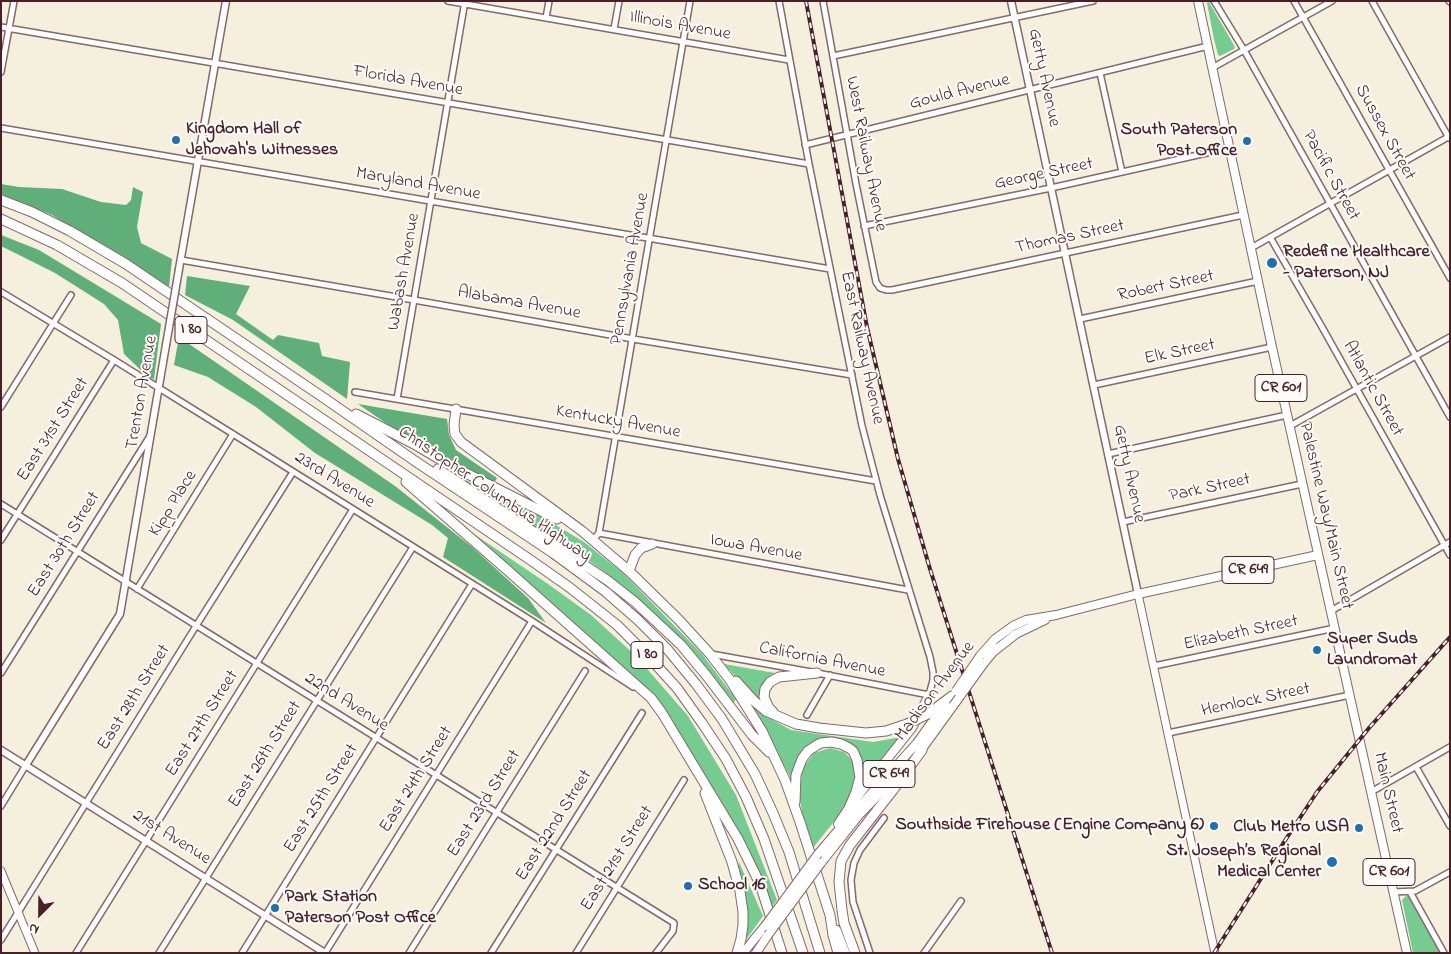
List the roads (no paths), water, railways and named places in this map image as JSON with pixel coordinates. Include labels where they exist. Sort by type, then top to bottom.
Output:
[{"type":"highway","name":"Christopher Columbus Highway","points":[[1,200],[51,221],[108,253],[324,398],[415,462],[542,545],[589,578],[638,620],[683,667],[722,719],[744,755],[773,813],[788,852],[820,953]]},
{"type":"highway","name":"Christopher Columbus Highway","points":[[1,220],[57,245],[104,272],[575,591],[617,625],[662,672],[702,723],[739,784],[764,839],[802,953]]},
{"type":"highway","points":[[324,398],[414,444],[446,463],[582,531],[596,536],[679,620],[719,666],[750,711],[775,758],[794,805],[830,916],[845,953]]},
{"type":"highway","points":[[456,409],[455,434],[460,442],[582,531]]},
{"type":"highway","points":[[373,453],[506,568],[651,698],[738,839],[760,884],[782,953]]},
{"type":"highway","points":[[415,462],[436,468],[607,580],[635,602],[681,645],[706,674],[752,735],[775,758]]},
{"type":"highway","points":[[629,571],[635,555],[641,548],[652,544]]},
{"type":"highway","points":[[719,666],[760,706],[780,718],[806,726],[854,732],[886,731],[907,724],[928,714],[954,693]]},
{"type":"highway","points":[[780,718],[769,708],[766,702],[764,694],[770,682],[779,676],[817,672]]},
{"type":"highway","points":[[794,805],[796,775],[802,759],[808,751],[817,745],[831,742],[849,748],[853,751],[857,760],[860,777],[850,806]]},
{"type":"highway","points":[[855,953],[844,923],[842,910],[839,882],[841,861],[850,845],[894,790],[922,750]]},
{"type":"highway","points":[[695,767],[732,862],[740,891],[743,926],[737,953]]},
{"type":"highway","points":[[830,916],[838,953]]},
{"type":"main road","name":"CR 601","points":[[1198,1],[1208,46]]},
{"type":"main road","name":"Palestine Way/Main Street","points":[[1208,46],[1272,348],[1357,728]]},
{"type":"main road","name":"Madison Avenue","points":[[756,953],[821,863],[859,815],[922,750],[953,706],[995,639],[1013,626],[1026,620],[1056,615],[1138,594],[1318,555]]},
{"type":"main road","name":"Getty Avenue","points":[[1138,594],[1214,953]]},
{"type":"main road","name":"Madison Avenue","points":[[743,953],[818,854],[917,742],[982,660]]},
{"type":"main road","points":[[818,854],[850,806],[912,728],[929,695]]},
{"type":"main road","name":"Main Street","points":[[1357,728],[1407,953]]},
{"type":"main road","points":[[1,871],[35,953]]},
{"type":"street","points":[[1,72],[14,1]]},
{"type":"street","name":"Trenton Avenue","points":[[26,765],[120,614],[226,1]]},
{"type":"street","name":"Illinois Avenue","points":[[448,1],[789,60]]},
{"type":"street","points":[[546,18],[549,1]]},
{"type":"street","points":[[614,29],[619,1]]},
{"type":"street","name":"Pennsylvania Avenue","points":[[596,536],[633,339],[690,1]]},
{"type":"street","name":"East Railway Avenue","points":[[778,1],[862,426],[876,481],[933,672],[932,688],[929,695]]},
{"type":"street","name":"West Railway Avenue","points":[[823,1],[864,226],[878,286],[886,290],[903,288]]},
{"type":"street","name":"Getty Avenue","points":[[1011,1],[1138,594]]},
{"type":"street","points":[[833,56],[1093,1]]},
{"type":"street","name":"Pacific Street","points":[[1214,1],[1244,50],[1450,417]]},
{"type":"street","name":"Sussex Street","points":[[1294,1],[1450,278]]},
{"type":"street","points":[[1212,68],[1332,1]]},
{"type":"street","points":[[1251,248],[1449,137],[1372,1]]},
{"type":"street","name":"Wabash Avenue","points":[[397,399],[465,3]]},
{"type":"street","name":"Florida Avenue","points":[[1,27],[809,164]]},
{"type":"street","name":"Gould Avenue","points":[[806,145],[1208,46]]},
{"type":"street","points":[[1100,73],[1122,172]]},
{"type":"street","name":"Maryland Avenue","points":[[1,128],[830,269]]},
{"type":"street","name":"George Street","points":[[864,226],[1051,188],[1229,148]]},
{"type":"street","name":"Thomas Street","points":[[903,288],[1244,215]]},
{"type":"street","name":"Atlantic Street","points":[[1270,237],[1450,555]]},
{"type":"street","name":"Alabama Avenue","points":[[181,260],[633,339],[852,375]]},
{"type":"street","name":"Robert Street","points":[[1080,319],[1258,281]]},
{"type":"street","name":"23rd Avenue","points":[[1,292],[234,434],[651,698]]},
{"type":"street","points":[[1,407],[71,295]]},
{"type":"street","points":[[1290,426],[1450,337]]},
{"type":"street","name":"Elk Street","points":[[1094,385],[1272,348]]},
{"type":"street","name":"East 31st Street","points":[[1,540],[114,360]]},
{"type":"street","name":"Kentucky Avenue","points":[[355,392],[876,481]]},
{"type":"street","points":[[1108,454],[1287,415]]},
{"type":"street","name":"East 30th Street","points":[[1,673],[152,433]]},
{"type":"street","name":"Kipp Place","points":[[137,589],[234,434]]},
{"type":"street","name":"East 28th Street","points":[[1,940],[293,472]]},
{"type":"street","name":"Park Street","points":[[1123,522],[1302,484]]},
{"type":"street","name":"22nd Avenue","points":[[1,504],[674,923],[674,927],[656,953]]},
{"type":"street","name":"East 27th Street","points":[[76,953],[353,509]]},
{"type":"street","name":"Iowa Avenue","points":[[596,536],[652,544],[908,590]]},
{"type":"street","points":[[1331,610],[1450,542]]},
{"type":"street","name":"East 26th Street","points":[[159,953],[413,547]]},
{"type":"street","name":"East 25th Street","points":[[242,953],[472,584]]},
{"type":"street","name":"East 24th Street","points":[[325,953],[532,621]]},
{"type":"street","name":"Elizabeth Street","points":[[1154,666],[1335,628]]},
{"type":"street","name":"California Avenue","points":[[710,654],[817,672],[929,695]]},
{"type":"street","name":"East 23rd Street","points":[[409,953],[585,671]]},
{"type":"street","points":[[807,715],[830,676]]},
{"type":"street","name":"Hemlock Street","points":[[1168,734],[1350,695]]},
{"type":"street","name":"East 22nd Street","points":[[491,953],[642,713]]},
{"type":"street","points":[[1371,792],[1450,747]]},
{"type":"street","name":"21st Avenue","points":[[1,750],[325,953]]},
{"type":"street","points":[[1,806],[26,765]]},
{"type":"street","points":[[1416,767],[1450,826]]},
{"type":"street","name":"East 21st Street","points":[[576,953],[684,780]]},
{"type":"street","points":[[870,953],[853,902],[851,880],[854,863],[860,850],[884,818]]},
{"type":"street","points":[[1394,892],[1419,890],[1450,872]]},
{"type":"street","points":[[1410,892],[1444,953]]},
{"type":"street","points":[[924,953],[961,901]]},
{"type":"railway","points":[[806,1],[867,327],[898,459],[930,569],[1052,953]]},
{"type":"railway","points":[[1214,953],[1317,792],[1369,728],[1450,637]]},
{"type":"place","name":"Kingdom Hall of Jehovah's Witnesses","points":[[176,140]]},
{"type":"place","name":"South Paterson Post Office","points":[[1247,141]]},
{"type":"place","name":"Redefine Healthcare - Paterson, NJ","points":[[1272,263]]},
{"type":"place","name":"Super Suds Laundromat","points":[[1317,650]]},
{"type":"place","name":"Southside Firehouse (Engine Company 6)","points":[[1214,826]]},
{"type":"place","name":"Club Metro USA","points":[[1359,828]]},
{"type":"place","name":"St. Joseph’s Regional Medical Center","points":[[1332,862]]},
{"type":"place","name":"School 16","points":[[688,886]]},
{"type":"place","name":"Park Station Paterson Post Office","points":[[275,908]]}]
